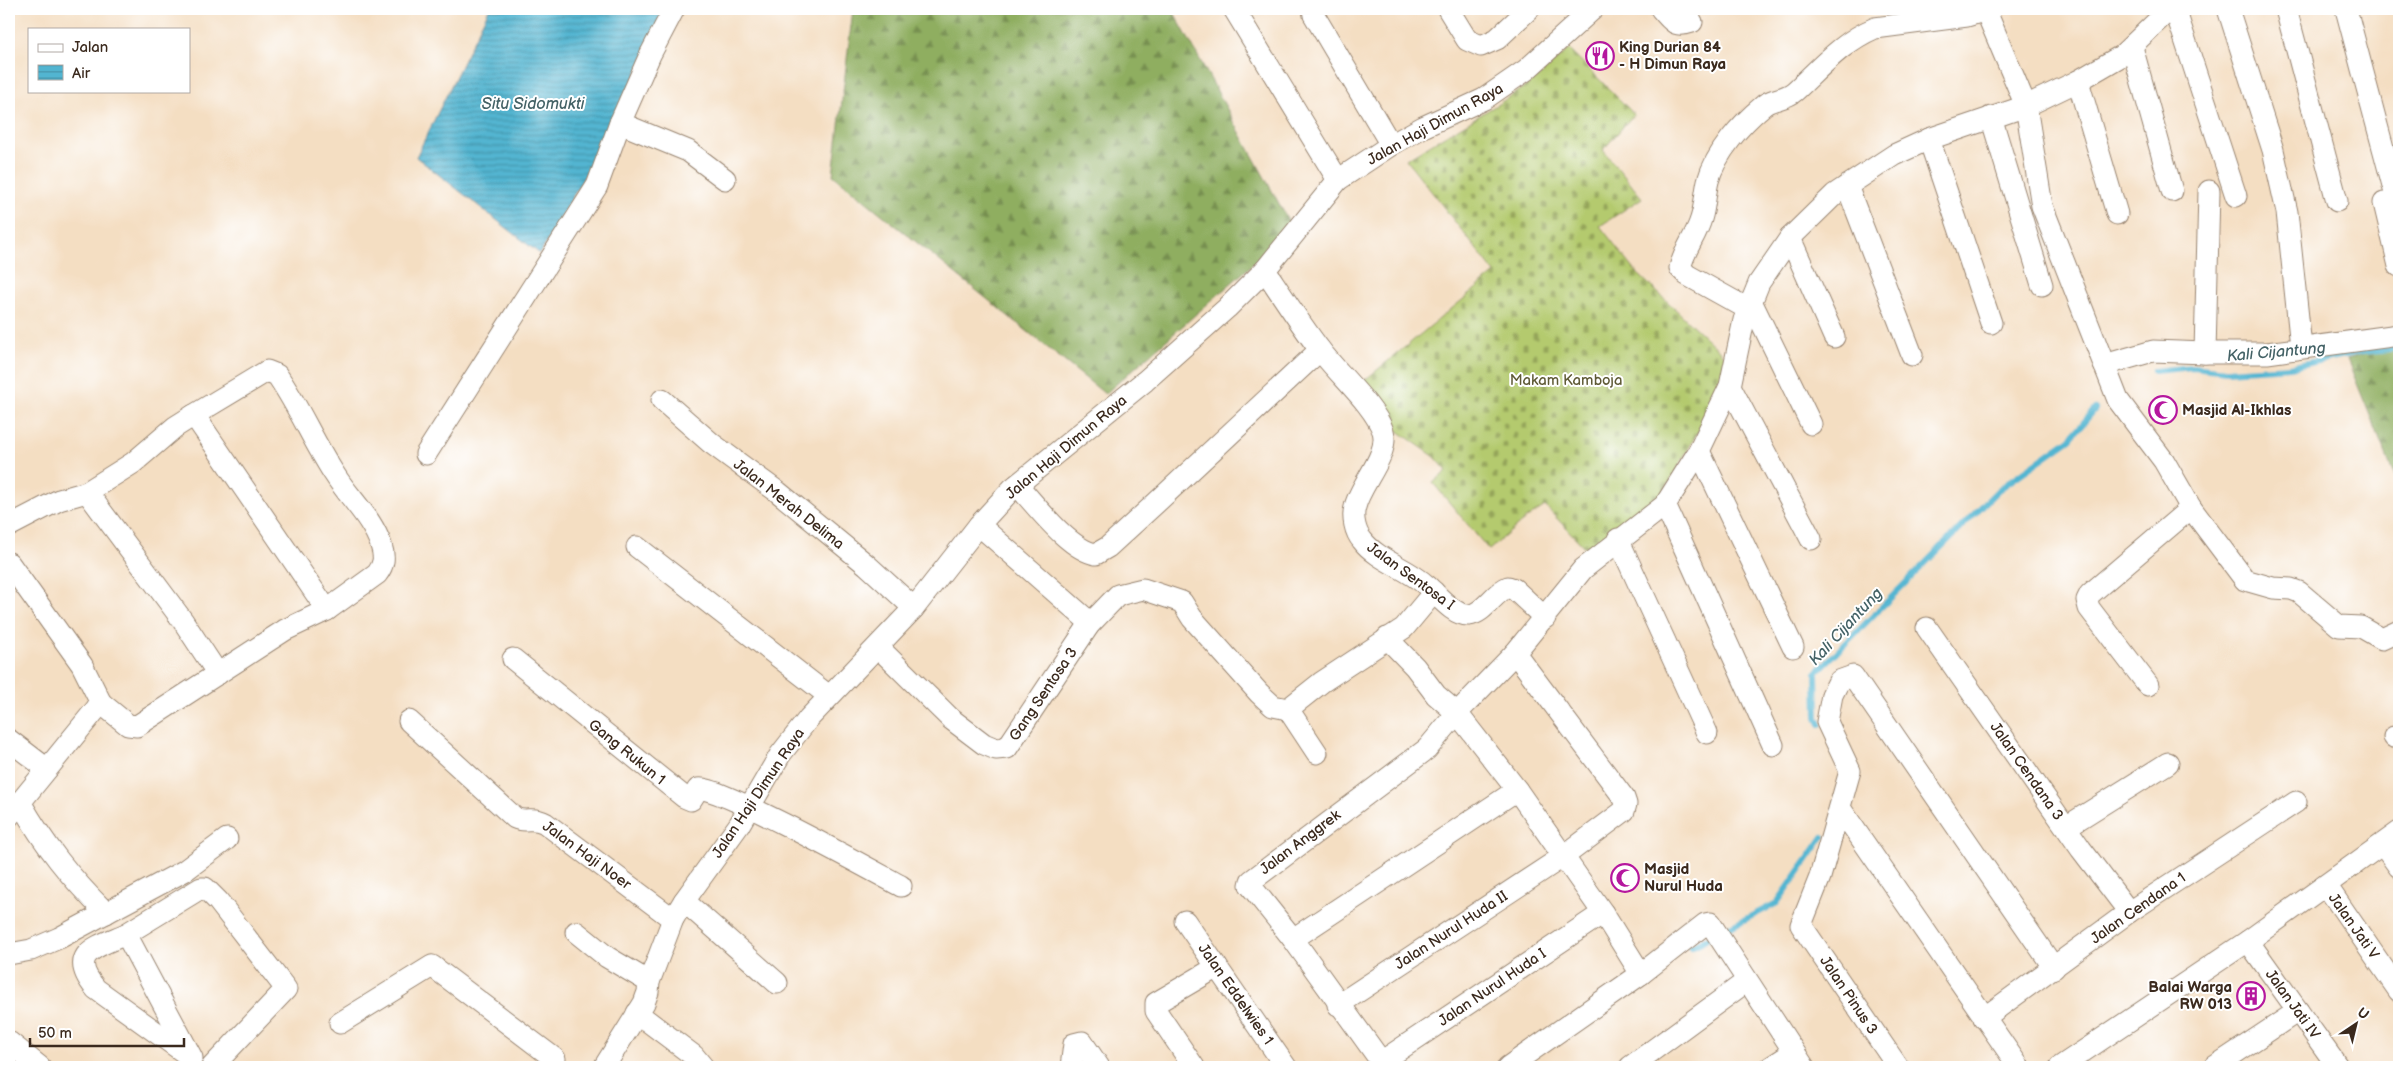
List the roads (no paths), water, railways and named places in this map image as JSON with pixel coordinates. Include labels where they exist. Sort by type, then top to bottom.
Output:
[{"type":"street","points":[[426,454],[597,186],[620,123],[650,54],[674,9]]},
{"type":"street","points":[[1234,9],[1338,180]]},
{"type":"street","points":[[1313,9],[1314,15],[1391,145]]},
{"type":"street","points":[[1448,9],[1467,40],[1481,46],[1497,39],[1529,9]]},
{"type":"street","name":"Jalan Haji Dimun Raya","points":[[604,1067],[648,992],[649,982],[673,919],[739,825],[780,755],[829,696],[914,608],[979,525],[1017,485],[1152,376],[1226,308],[1265,270],[1338,180],[1391,145],[1423,127],[1484,100],[1526,70],[1593,9]]},
{"type":"street","points":[[1661,9],[1674,23],[1681,26],[1692,22]]},
{"type":"street","points":[[1811,424],[1750,305],[1687,275],[1680,268],[1682,258],[1702,219],[1708,180],[1724,148],[1766,102],[1782,99],[1793,93],[1835,52],[1863,34],[1876,28],[1935,21],[1987,9],[2026,106],[2042,206],[2118,400],[2164,461],[2191,508],[2245,580],[2273,588],[2283,587],[2299,592],[2339,626],[2361,627],[2382,640],[2399,631]]},
{"type":"street","points":[[1447,705],[1515,654],[1583,569],[1618,539],[1665,505],[1699,451],[1730,386],[1750,305],[1759,283],[1790,238],[1834,194],[1894,155],[1929,139],[2026,106],[2078,81],[2121,56],[2170,9]]},
{"type":"street","points":[[2176,9],[2236,196]]},
{"type":"street","points":[[2228,9],[2273,150],[2287,212],[2301,347]]},
{"type":"street","points":[[2286,9],[2337,201]]},
{"type":"street","points":[[2346,9],[2391,206],[2399,266]]},
{"type":"street","points":[[2132,47],[2172,191]]},
{"type":"street","points":[[2078,81],[2117,214]]},
{"type":"street","points":[[1992,117],[2042,285]]},
{"type":"street","points":[[620,123],[688,151],[725,179]]},
{"type":"street","points":[[1929,139],[1991,323]]},
{"type":"street","points":[[1847,186],[1912,355]]},
{"type":"street","points":[[2205,353],[2209,191]]},
{"type":"street","points":[[1790,238],[1834,336]]},
{"type":"street","name":"Jalan Sentosa I","points":[[1265,270],[1320,350],[1375,415],[1385,440],[1384,447],[1354,508],[1354,523],[1361,539],[1371,548],[1426,585],[1452,608],[1468,616],[1475,613],[1508,587],[1514,589],[1545,618]]},
{"type":"street","points":[[2106,370],[2153,351],[2268,353],[2399,335]]},
{"type":"street","points":[[1017,485],[1075,545],[1088,553],[1096,554],[1108,547],[1163,497],[1320,350]]},
{"type":"street","points":[[9,526],[59,500],[87,492],[133,463],[174,427],[267,371],[277,375],[334,474],[372,524],[384,558],[382,568],[377,574],[327,610],[285,630],[137,726],[128,725],[101,703],[82,665],[9,563]]},
{"type":"street","points":[[1730,386],[1811,539]]},
{"type":"street","name":"Jalan Merah Delima","points":[[662,400],[711,443],[778,492],[867,565],[914,608]]},
{"type":"street","points":[[194,415],[327,610]]},
{"type":"street","points":[[1699,451],[1793,647]]},
{"type":"street","points":[[87,492],[183,621],[218,674]]},
{"type":"street","points":[[1665,505],[1773,745]]},
{"type":"street","points":[[2148,685],[2089,608],[2087,600],[2090,594],[2191,508]]},
{"type":"street","points":[[979,525],[1086,619],[1089,625],[1118,595],[1142,589],[1182,602],[1192,618],[1259,693],[1273,706],[1288,709],[1317,753]]},
{"type":"street","points":[[1618,539],[1708,733]]},
{"type":"street","points":[[637,547],[829,696]]},
{"type":"street","points":[[1288,709],[1322,682],[1404,628],[1434,592]]},
{"type":"street","name":"Gang Sentosa 3","points":[[878,647],[951,718],[984,744],[996,748],[1007,748],[1089,625]]},
{"type":"street","name":"Jalan Cendana 3","points":[[1927,628],[2066,827],[2129,912]]},
{"type":"street","points":[[1387,638],[1415,666],[1517,790],[1603,913],[1641,974]]},
{"type":"street","name":"Jalan Nurul Huda II","points":[[1338,1005],[1564,856],[1615,820],[1624,811],[1626,804],[1624,798],[1515,654]]},
{"type":"street","name":"Gang Rukun 1","points":[[513,659],[684,797],[691,800],[698,789],[705,788],[749,807]]},
{"type":"street","points":[[2019,1067],[1840,808],[1850,771],[1827,722],[1832,695],[1839,681],[1853,676],[2054,968]]},
{"type":"street","points":[[101,703],[15,809],[42,839],[76,883],[106,913]]},
{"type":"street","name":"Jalan Anggrek","points":[[1383,1064],[1338,1005],[1293,939],[1250,885],[1251,880],[1427,749],[1447,705]]},
{"type":"street","name":"Jalan Haji Noer","points":[[409,721],[515,818],[521,820],[536,818],[545,823],[673,919]]},
{"type":"street","points":[[9,740],[47,769]]},
{"type":"street","points":[[2066,827],[2168,763]]},
{"type":"street","points":[[1293,939],[1517,790]]},
{"type":"street","name":"Jalan Cendana 1","points":[[1984,1018],[2129,912],[2296,802]]},
{"type":"street","points":[[749,807],[901,886]]},
{"type":"street","name":"Jalan Pinus 3","points":[[1840,808],[1820,877],[1801,923],[1898,1067]]},
{"type":"street","points":[[2060,1067],[2248,941],[2391,838],[2399,867]]},
{"type":"street","points":[[9,954],[32,950],[59,938],[184,871],[227,839]]},
{"type":"street","name":"Jalan Jati V","points":[[2326,886],[2399,991]]},
{"type":"street","points":[[199,1063],[96,989],[84,976],[82,963],[90,950],[126,934],[201,888],[205,888],[218,901],[286,989],[212,1067]]},
{"type":"street","points":[[684,901],[777,983]]},
{"type":"street","name":"Jalan Nurul Huda I","points":[[1383,1064],[1603,913]]},
{"type":"street","name":"Jalan Eddelwies 1","points":[[1185,921],[1286,1067]]},
{"type":"street","points":[[1508,1067],[1641,974],[1709,923],[1799,1060],[1771,1067]]},
{"type":"street","points":[[576,932],[607,957],[649,982]]},
{"type":"street","points":[[126,934],[199,1063]]},
{"type":"street","name":"Jalan Jati IV","points":[[2248,941],[2338,1067]]},
{"type":"street","points":[[340,1023],[432,966],[555,1059]]},
{"type":"street","points":[[1194,1067],[1156,1011],[1156,1003],[1217,967]]},
{"type":"street","points":[[1630,1067],[1747,981]]},
{"type":"street","points":[[2226,1064],[2298,1011]]},
{"type":"street","points":[[637,1013],[694,1056],[703,1067]]},
{"type":"street","points":[[9,1042],[40,1067]]},
{"type":"street","points":[[1071,1067],[1074,1044],[1082,1042],[1099,1067]]},
{"type":"water","name":"Situ Sidomukti","points":[[489,9],[667,9],[604,142],[540,254],[416,157]]},
{"type":"waterway","name":"Kali Cijantung","points":[[2154,371],[2193,367],[2226,371],[2290,367],[2354,353],[2399,348]]},
{"type":"waterway","name":"Kali Cijantung","points":[[1820,724],[1817,718],[1816,673],[1998,490],[2070,439],[2095,409]]},
{"type":"waterway","name":"Kali Cijantung","points":[[1691,947],[1777,903],[1823,837]]},
{"type":"place","name":"King Durian 84 - H Dimun Raya","points":[[1600,56]]},
{"type":"place","name":"Masjid Al-Ikhlas","points":[[2163,410]]},
{"type":"place","name":"Masjid Nurul Huda","points":[[1625,878]]},
{"type":"place","name":"Balai Warga RW 013","points":[[2251,996]]},
{"type":"park label","name":"Makam Kamboja","points":[[1566,380]]}]
